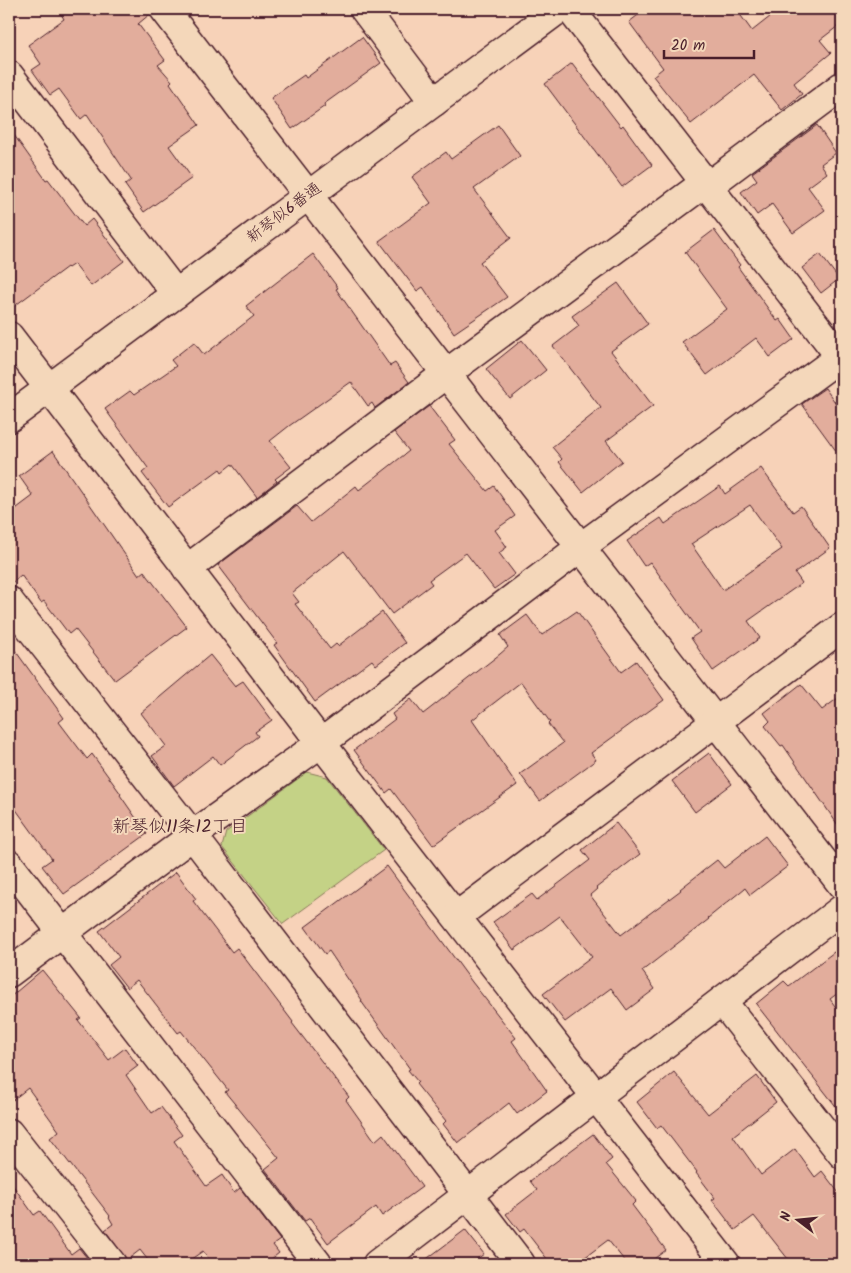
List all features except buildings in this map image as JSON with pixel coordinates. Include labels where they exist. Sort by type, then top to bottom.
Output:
[{"type":"street","points":[[164,9],[842,885]]},
{"type":"street","points":[[364,9],[434,102]]},
{"type":"street","name":"新琴似6番通","points":[[9,418],[559,9]]},
{"type":"street","points":[[9,973],[192,836],[321,743],[581,547],[841,358],[570,9]]},
{"type":"street","points":[[9,75],[176,294]]},
{"type":"street","points":[[187,569],[447,373],[842,86]]},
{"type":"street","points":[[9,336],[321,743],[726,1264]]},
{"type":"street","points":[[9,601],[521,1264]]},
{"type":"street","points":[[457,916],[842,627]]},
{"type":"street","points":[[9,864],[318,1264]]},
{"type":"street","points":[[377,1264],[842,909]]},
{"type":"street","points":[[722,1000],[842,1154]]},
{"type":"street","points":[[9,1133],[112,1264]]},
{"type":"green space","points":[[307,772],[327,777],[384,850],[283,924],[222,847],[226,832]]},
{"type":"district","name":"新琴似11条12丁目","points":[[180,827]]}]
